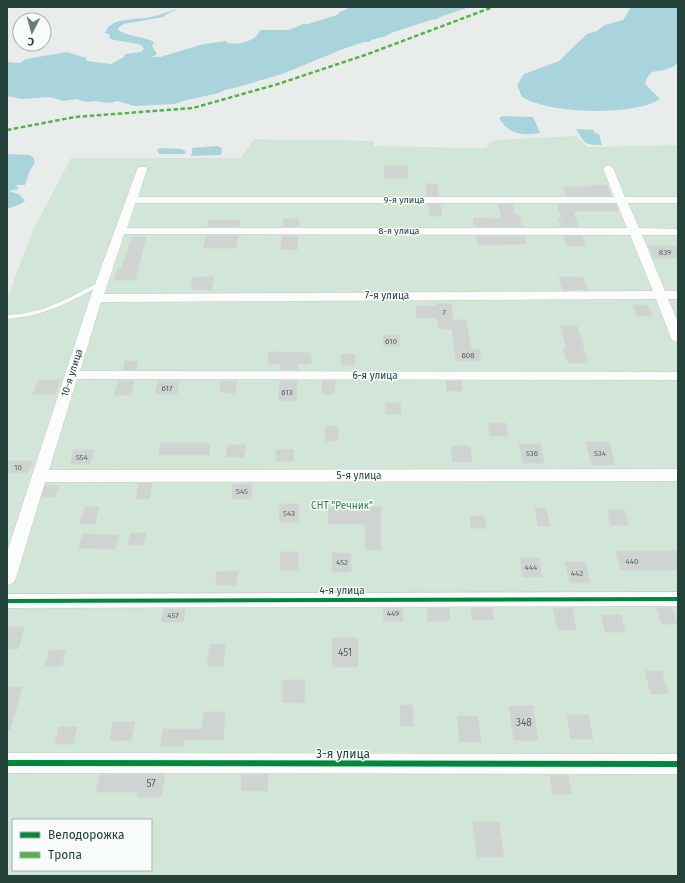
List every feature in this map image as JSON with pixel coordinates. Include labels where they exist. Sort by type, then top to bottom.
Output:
[{"type":"street","points":[[608,168],[678,338]]},
{"type":"street","name":"10-я улица","points":[[7,578],[96,298],[142,169]]},
{"type":"street","name":"9-я улица","points":[[130,200],[678,200]]},
{"type":"street","name":"8-я улица","points":[[120,231],[678,232]]},
{"type":"street","name":"7-я улица","points":[[96,298],[678,295]]},
{"type":"street","name":"6-я улица","points":[[72,375],[678,376]]},
{"type":"street","name":"5-я улица","points":[[40,476],[678,475]]},
{"type":"street","name":"4-я улица","points":[[7,601],[678,599]]},
{"type":"street","name":"3-я улица","points":[[7,763],[678,764]]},
{"type":"lane","points":[[7,317],[25,317],[51,309],[102,283]]},
{"type":"green space","name":"СНТ \"Речник\"","points":[[576,136],[588,147],[678,145],[678,876],[7,876],[7,299],[33,230],[71,158],[241,158],[254,139],[374,141],[374,146],[485,148],[494,140]]},
{"type":"water","points":[[351,7],[470,7],[371,40],[370,42],[364,42],[343,49],[282,74],[219,93],[174,104],[135,106],[117,101],[110,103],[94,101],[87,102],[76,99],[63,101],[50,97],[21,99],[7,96],[7,62],[20,63],[26,59],[67,52],[86,58],[87,61],[111,64],[124,57],[125,54],[141,52],[144,49],[141,45],[111,39],[109,38],[110,35],[105,33],[108,27],[113,23],[120,21],[149,17],[179,9],[168,13],[163,17],[124,24],[119,27],[118,30],[122,32],[154,42],[152,46],[157,54],[152,57],[160,57],[204,44],[227,41],[227,43],[231,44],[246,42],[255,37],[260,30],[289,30],[303,24],[308,24],[337,15]]},
{"type":"water","points":[[631,7],[678,7],[678,63],[673,67],[652,73],[647,78],[645,84],[660,99],[635,108],[583,111],[551,107],[522,97],[517,85],[524,74],[559,61],[587,34],[597,31],[605,25],[623,20]]},
{"type":"water","points":[[503,116],[533,117],[540,133],[522,134],[511,131],[499,118]]},
{"type":"water","points":[[576,129],[594,130],[595,133],[599,134],[602,145],[592,145],[586,143],[583,141]]},
{"type":"water","points":[[217,146],[222,148],[221,155],[191,156],[192,148]]},
{"type":"water","points":[[160,148],[182,149],[186,152],[185,154],[159,154],[157,150]]},
{"type":"water","points":[[7,154],[30,155],[34,158],[35,163],[30,170],[25,185],[16,185],[19,189],[9,191],[20,195],[25,201],[7,209]]},
{"type":"building","points":[[384,166],[407,166],[408,178],[385,178]]},
{"type":"building","points":[[426,184],[437,184],[439,196],[427,196]]},
{"type":"building","points":[[591,185],[607,185],[611,196],[566,196],[563,187],[591,187]]},
{"type":"building","points":[[429,204],[440,204],[442,216],[430,216]]},
{"type":"building","points":[[498,204],[512,204],[515,215],[519,215],[522,226],[474,226],[473,218],[502,219]]},
{"type":"building","points":[[557,204],[615,204],[618,211],[573,211],[578,226],[560,226],[558,219],[562,219]]},
{"type":"building","points":[[284,219],[299,219],[299,226],[283,226]]},
{"type":"building","points":[[209,220],[240,220],[239,226],[208,226]]},
{"type":"building","points":[[206,236],[238,236],[236,248],[203,248]]},
{"type":"building","points":[[282,236],[298,236],[297,250],[281,249]]},
{"type":"building","points":[[476,236],[524,236],[526,244],[478,245]]},
{"type":"building","points":[[564,236],[582,236],[585,246],[567,246]]},
{"type":"building","points":[[132,237],[146,237],[135,280],[114,280],[118,268],[122,268]]},
{"type":"building","points":[[649,246],[678,246],[678,258],[654,258]]},
{"type":"building","points":[[193,277],[214,277],[212,290],[191,289]]},
{"type":"building","points":[[559,277],[583,277],[587,290],[563,290]]},
{"type":"building","points":[[436,304],[451,304],[453,320],[466,320],[471,349],[479,349],[481,361],[456,361],[452,329],[439,329],[437,318],[417,318],[416,306],[436,306]]},
{"type":"building","points":[[633,305],[648,305],[652,316],[637,316]]},
{"type":"building","points":[[561,326],[577,326],[588,363],[568,363],[563,349],[567,349]]},
{"type":"building","points":[[383,335],[399,335],[399,346],[383,346]]},
{"type":"building","points":[[269,352],[311,353],[311,364],[298,364],[297,370],[280,370],[281,364],[268,364]]},
{"type":"building","points":[[341,354],[355,354],[355,365],[341,365]]},
{"type":"building","points":[[125,361],[138,361],[136,370],[123,370]]},
{"type":"building","points":[[38,380],[60,380],[55,394],[33,394]]},
{"type":"building","points":[[118,381],[134,381],[131,395],[114,395]]},
{"type":"building","points":[[158,381],[179,381],[177,394],[155,394]]},
{"type":"building","points":[[221,381],[237,381],[235,393],[220,392]]},
{"type":"building","points":[[280,381],[297,381],[296,401],[278,401]]},
{"type":"building","points":[[322,381],[335,381],[334,394],[322,394]]},
{"type":"building","points":[[446,381],[461,381],[462,391],[447,391]]},
{"type":"building","points":[[386,403],[400,403],[401,414],[386,414]]},
{"type":"building","points":[[488,423],[506,423],[508,436],[490,436]]},
{"type":"building","points":[[326,426],[338,426],[338,441],[325,441]]},
{"type":"building","points":[[586,442],[609,442],[615,465],[592,465]]},
{"type":"building","points":[[161,443],[210,443],[209,455],[159,455]]},
{"type":"building","points":[[519,444],[540,444],[544,463],[523,463]]},
{"type":"building","points":[[228,445],[246,445],[244,457],[226,457]]},
{"type":"building","points":[[451,446],[470,446],[472,462],[453,462]]},
{"type":"building","points":[[294,449],[293,461],[276,461],[276,450]]},
{"type":"building","points":[[74,450],[94,450],[90,464],[70,464]]},
{"type":"building","points":[[7,461],[32,461],[27,473],[7,473]]},
{"type":"building","points":[[139,483],[152,483],[149,499],[136,499]]},
{"type":"building","points":[[233,484],[252,484],[251,499],[232,499]]},
{"type":"building","points":[[45,486],[59,486],[55,497],[42,497]]},
{"type":"building","points":[[280,504],[299,504],[298,522],[279,522]]},
{"type":"building","points":[[85,507],[99,507],[95,524],[80,524]]},
{"type":"building","points":[[329,507],[381,507],[381,550],[366,550],[365,524],[328,524]]},
{"type":"building","points":[[535,508],[546,508],[550,526],[538,526]]},
{"type":"building","points":[[607,510],[624,510],[628,525],[611,525]]},
{"type":"building","points":[[470,516],[484,516],[486,528],[471,528]]},
{"type":"building","points":[[131,533],[146,533],[143,545],[128,545]]},
{"type":"building","points":[[83,534],[119,535],[115,549],[79,548]]},
{"type":"building","points":[[678,551],[678,570],[621,570],[616,552]]},
{"type":"building","points":[[281,552],[298,552],[298,570],[280,570]]},
{"type":"building","points":[[332,553],[351,553],[351,572],[332,572]]},
{"type":"building","points":[[520,558],[539,558],[542,577],[523,577]]},
{"type":"building","points":[[565,562],[585,562],[590,583],[570,583]]},
{"type":"building","points":[[238,571],[236,585],[216,585],[217,572]]},
{"type":"building","points":[[383,608],[402,608],[403,621],[384,621]]},
{"type":"building","points":[[427,608],[449,608],[450,621],[428,621]]},
{"type":"building","points":[[471,608],[492,608],[494,620],[472,620]]},
{"type":"building","points":[[553,608],[572,608],[576,630],[558,630]]},
{"type":"building","points":[[657,608],[672,608],[677,624],[662,624]]},
{"type":"building","points":[[164,609],[185,609],[183,622],[161,622]]},
{"type":"building","points":[[601,615],[621,615],[625,632],[605,632]]},
{"type":"building","points":[[7,627],[24,627],[18,649],[7,649]]},
{"type":"building","points":[[332,638],[358,638],[358,667],[332,667]]},
{"type":"building","points":[[210,644],[225,645],[223,666],[207,666]]},
{"type":"building","points":[[66,650],[62,666],[45,666],[49,651]]},
{"type":"building","points":[[645,671],[662,671],[668,694],[651,694]]},
{"type":"building","points":[[283,680],[305,680],[304,703],[282,702]]},
{"type":"building","points":[[7,687],[22,687],[10,730],[7,729]]},
{"type":"building","points":[[400,705],[412,705],[414,726],[401,726]]},
{"type":"building","points":[[509,706],[533,706],[538,741],[514,740]]},
{"type":"building","points":[[204,712],[225,712],[223,740],[183,740],[183,746],[161,746],[163,729],[202,729]]},
{"type":"building","points":[[567,715],[588,715],[593,739],[571,739]]},
{"type":"building","points":[[457,716],[478,717],[481,742],[460,742]]},
{"type":"building","points":[[113,722],[135,722],[131,740],[110,741]]},
{"type":"building","points":[[59,727],[77,727],[73,744],[55,744]]},
{"type":"building","points":[[100,775],[165,775],[161,797],[137,797],[138,792],[96,792]]},
{"type":"building","points":[[242,775],[268,775],[267,791],[241,791]]},
{"type":"building","points":[[550,775],[568,776],[572,794],[553,794]]},
{"type":"building","points":[[473,822],[499,822],[504,857],[477,857]]},
{"type":"marked path","points":[[7,130],[75,117],[193,108],[278,84],[368,54],[493,7]]},
{"type":"cycle path","points":[[7,601],[678,599]]},
{"type":"cycle path","points":[[7,763],[678,764]]}]
